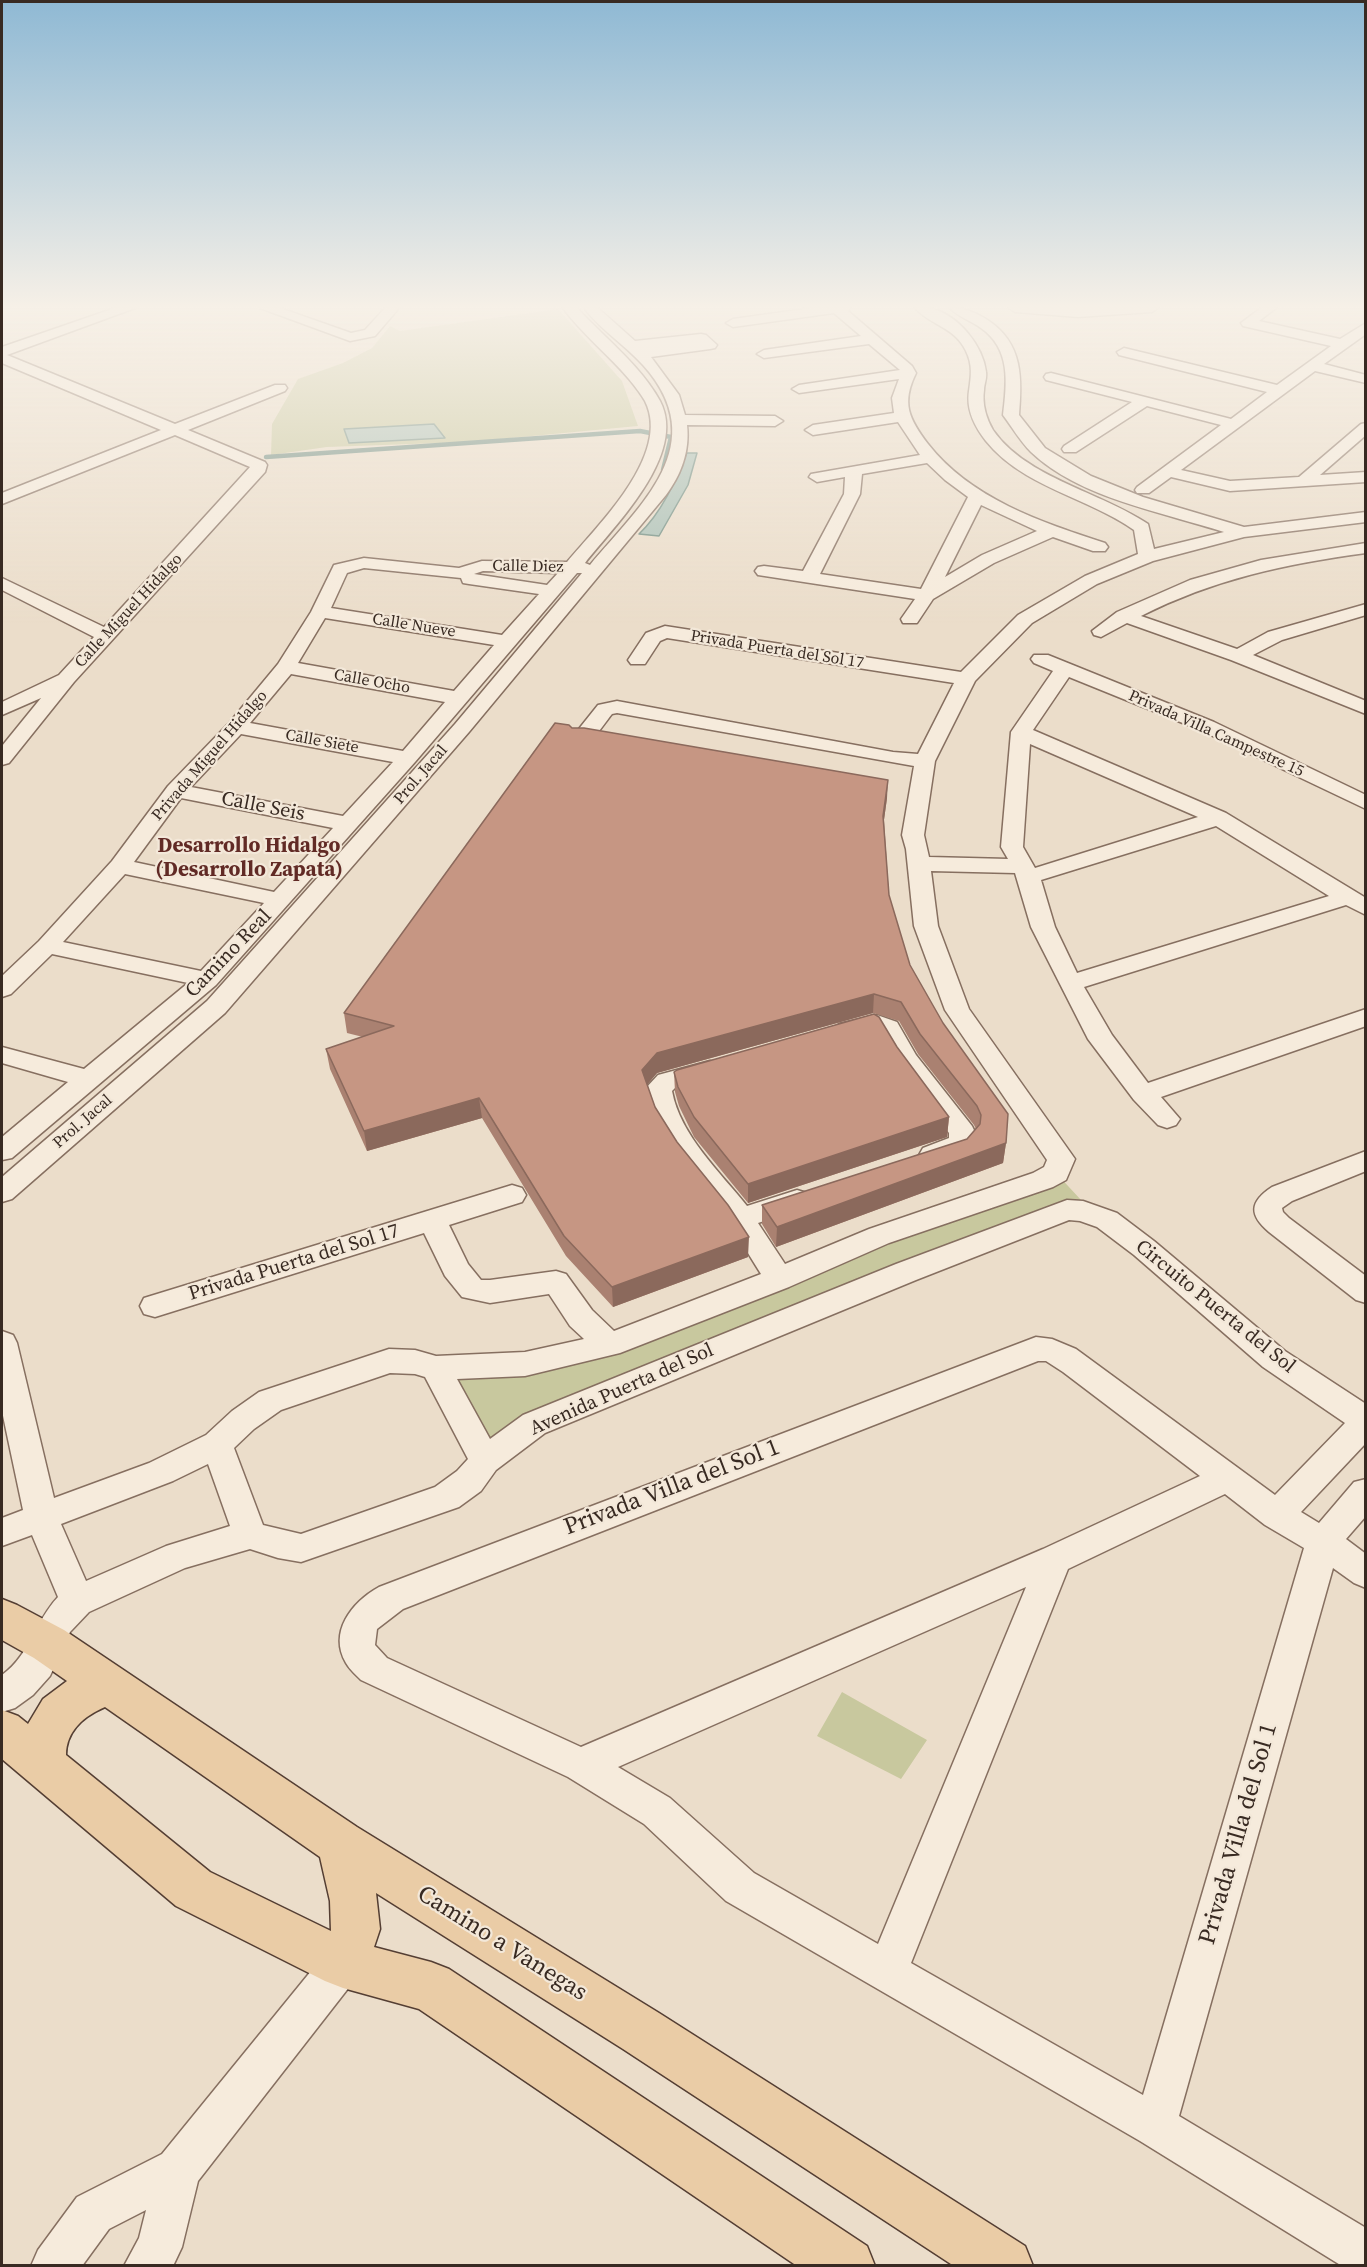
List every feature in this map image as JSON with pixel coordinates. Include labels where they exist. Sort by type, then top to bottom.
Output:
[{"type":"main road","name":"Camino a Vanegas","points":[[2,1618],[49,1644],[340,1843],[641,2031],[1005,2265]]},
{"type":"main road","points":[[43,1767],[41,1750],[46,1732],[56,1715],[71,1701],[90,1691],[109,1686]]},
{"type":"main road","points":[[2,1731],[193,1889],[343,1963],[431,1988],[847,2265]]},
{"type":"main road","points":[[340,1843],[354,1901],[356,1929],[343,1963]]},
{"type":"street","points":[[139,414],[176,429]]},
{"type":"street","points":[[2,499],[215,414]]},
{"type":"street","name":"Prol. Jacal","points":[[573,567],[635,489],[654,457],[658,423],[656,414]]},
{"type":"street","name":"Prol. Jacal","points":[[2,1192],[216,1007],[462,728],[670,477],[680,447],[678,414]]},
{"type":"street","points":[[901,414],[928,458],[977,496],[1052,531],[1100,547]]},
{"type":"street","points":[[978,414],[979,422],[995,442],[1019,463],[1061,488],[1129,517],[1142,528],[1148,557]]},
{"type":"street","points":[[1011,414],[1037,450],[1078,477],[1145,503],[1244,532]]},
{"type":"street","points":[[1070,449],[1125,414]]},
{"type":"street","points":[[1195,414],[1234,424]]},
{"type":"street","points":[[1143,490],[1249,414]]},
{"type":"street","points":[[813,430],[902,417]]},
{"type":"street","points":[[680,420],[775,421]]},
{"type":"street","points":[[1305,480],[1365,427]]},
{"type":"street","name":"Calle Miguel Hidalgo","points":[[2,759],[67,678],[256,472],[259,465],[176,429]]},
{"type":"street","points":[[817,477],[928,458]]},
{"type":"street","points":[[809,578],[852,494],[854,471]]},
{"type":"street","points":[[1168,472],[1223,486],[1365,477]]},
{"type":"street","points":[[910,619],[927,595],[977,496]]},
{"type":"street","points":[[2,1532],[161,1472],[217,1444],[243,1420],[270,1401],[389,1361],[415,1362],[436,1368],[525,1364],[609,1344],[779,1279],[879,1236],[1043,1180],[1056,1173],[1061,1159],[957,1010],[926,926],[918,856],[913,835],[925,761],[966,679],[1025,619],[1091,580],[1148,557],[1244,532],[1365,517]]},
{"type":"street","points":[[764,572],[927,595],[988,559],[1052,531]]},
{"type":"street","points":[[1101,631],[1158,598],[1196,582],[1290,558],[1365,548]]},
{"type":"street","name":"Calle Diez","points":[[353,564],[364,563],[460,573],[482,566],[596,569]]},
{"type":"street","name":"Privada Miguel Hidalgo","points":[[2,989],[47,946],[120,866],[176,791],[236,727],[286,667],[321,612],[340,569],[353,564]]},
{"type":"street","name":"Camino Real","points":[[2,1151],[207,980],[408,758],[507,640],[573,567]]},
{"type":"street","name":"Calle Diez","points":[[460,573],[475,582],[552,591]]},
{"type":"street","points":[[2,583],[107,636]]},
{"type":"street","points":[[1238,656],[1275,636],[1365,609]]},
{"type":"street","name":"Calle Nueve","points":[[321,612],[507,640]]},
{"type":"street","points":[[1124,616],[1361,701]]},
{"type":"street","name":"Privada Puerta del Sol 17","points":[[638,660],[653,637],[665,632],[966,679]]},
{"type":"street","name":"Privada Villa Campestre 15","points":[[1041,659],[1207,726],[1365,803]]},
{"type":"street","name":"Calle Ocho","points":[[286,667],[458,698]]},
{"type":"street","points":[[1065,668],[1021,732],[1021,863],[1043,927],[1101,1039],[1143,1094],[1167,1119]]},
{"type":"street","points":[[2,709],[67,678]]},
{"type":"street","points":[[580,740],[605,709],[617,706],[881,755],[925,761]]},
{"type":"street","name":"Calle Siete","points":[[236,727],[408,758]]},
{"type":"street","points":[[1021,732],[1218,818],[1357,903]]},
{"type":"street","name":"Calle Seis","points":[[176,791],[349,824]]},
{"type":"street","points":[[918,856],[1021,863],[1218,818]]},
{"type":"street","points":[[120,866],[281,900]]},
{"type":"street","points":[[1070,983],[1357,903]]},
{"type":"street","points":[[47,946],[207,980]]},
{"type":"street","points":[[1143,1094],[1365,1017]]},
{"type":"street","points":[[826,1036],[872,1023],[888,1028],[906,1059],[962,1132],[963,1142],[958,1146],[908,1164]]},
{"type":"street","points":[[2,1055],[90,1079]]},
{"type":"street","points":[[736,1062],[668,1082],[658,1089],[658,1098],[674,1130],[741,1218],[760,1252],[779,1279]]},
{"type":"street","points":[[1365,1160],[1282,1194],[1273,1200],[1268,1208],[1269,1216],[1279,1225],[1365,1292]]},
{"type":"street","points":[[741,1218],[819,1193]]},
{"type":"street","name":"Privada Puerta del Sol 17","points":[[155,1306],[512,1195]]},
{"type":"street","name":"Avenida Puerta del Sol","points":[[250,1535],[278,1544],[301,1548],[447,1497],[469,1481],[485,1461],[534,1424],[906,1272],[1067,1210],[1094,1214]]},
{"type":"street","name":"Circuito Puerta del Sol","points":[[1094,1214],[1107,1220],[1144,1248],[1359,1428]]},
{"type":"street","points":[[433,1220],[463,1282],[473,1290],[489,1292],[556,1282],[581,1318],[609,1344]]},
{"type":"street","points":[[879,1236],[906,1272]]},
{"type":"street","points":[[2,1343],[40,1516],[77,1601]]},
{"type":"street","name":"Privada Villa del Sol 1","points":[[1365,1573],[1323,1542],[1277,1515],[1068,1360],[1047,1348],[1036,1348],[391,1598],[370,1609],[358,1628],[358,1651],[374,1669],[581,1765],[657,1811],[740,1887],[1155,2126],[1365,2254]]},
{"type":"street","points":[[436,1368],[485,1461]]},
{"type":"street","points":[[1277,1515],[1359,1428]]},
{"type":"street","points":[[2,1696],[20,1683],[38,1665],[58,1621],[77,1601],[178,1556],[250,1535],[217,1444]]},
{"type":"street","points":[[581,1765],[1054,1559],[1227,1478]]},
{"type":"street","name":"Privada Villa del Sol 1","points":[[1155,2126],[1323,1542],[1365,1492]]},
{"type":"street","points":[[887,1971],[1054,1559]]},
{"type":"street","points":[[54,2265],[93,2213],[178,2169],[343,1963]]},
{"type":"street","points":[[147,2265],[159,2247],[178,2169]]},
{"type":"green space","points":[[278,414],[634,414],[638,426],[469,442],[327,447],[271,455],[272,424]]},
{"type":"green space","points":[[1056,1173],[1094,1214],[906,1272],[590,1400],[485,1461],[436,1368],[525,1364]]},
{"type":"green space","points":[[842,1692],[927,1740],[901,1779],[817,1736]]},
{"type":"shaded area","points":[[434,424],[445,438],[349,443],[344,429]]},
{"type":"shaded area","points":[[687,453],[697,453],[688,485],[659,536],[639,534],[655,516],[673,486]]},
{"type":"building","points":[[555,723],[569,725],[572,728],[584,728],[888,780],[883,816],[889,895],[910,965],[943,1023],[1008,1114],[1006,1143],[777,1227],[762,1205],[967,1139],[980,1124],[981,1115],[977,1106],[920,1034],[901,1002],[874,994],[657,1053],[642,1070],[655,1107],[677,1142],[728,1205],[749,1237],[612,1287],[564,1236],[479,1098],[364,1131],[326,1049],[394,1026],[344,1013]]},
{"type":"building","points":[[874,1014],[879,1017],[897,1047],[949,1117],[748,1184],[694,1117],[678,1087],[674,1072]]},
{"type":"waterway","points":[[266,457],[640,431],[671,437],[663,470]]},
{"type":"district","name":"Desarrollo Hidalgo (Desarrollo Zapata)","points":[[249,859]]}]
